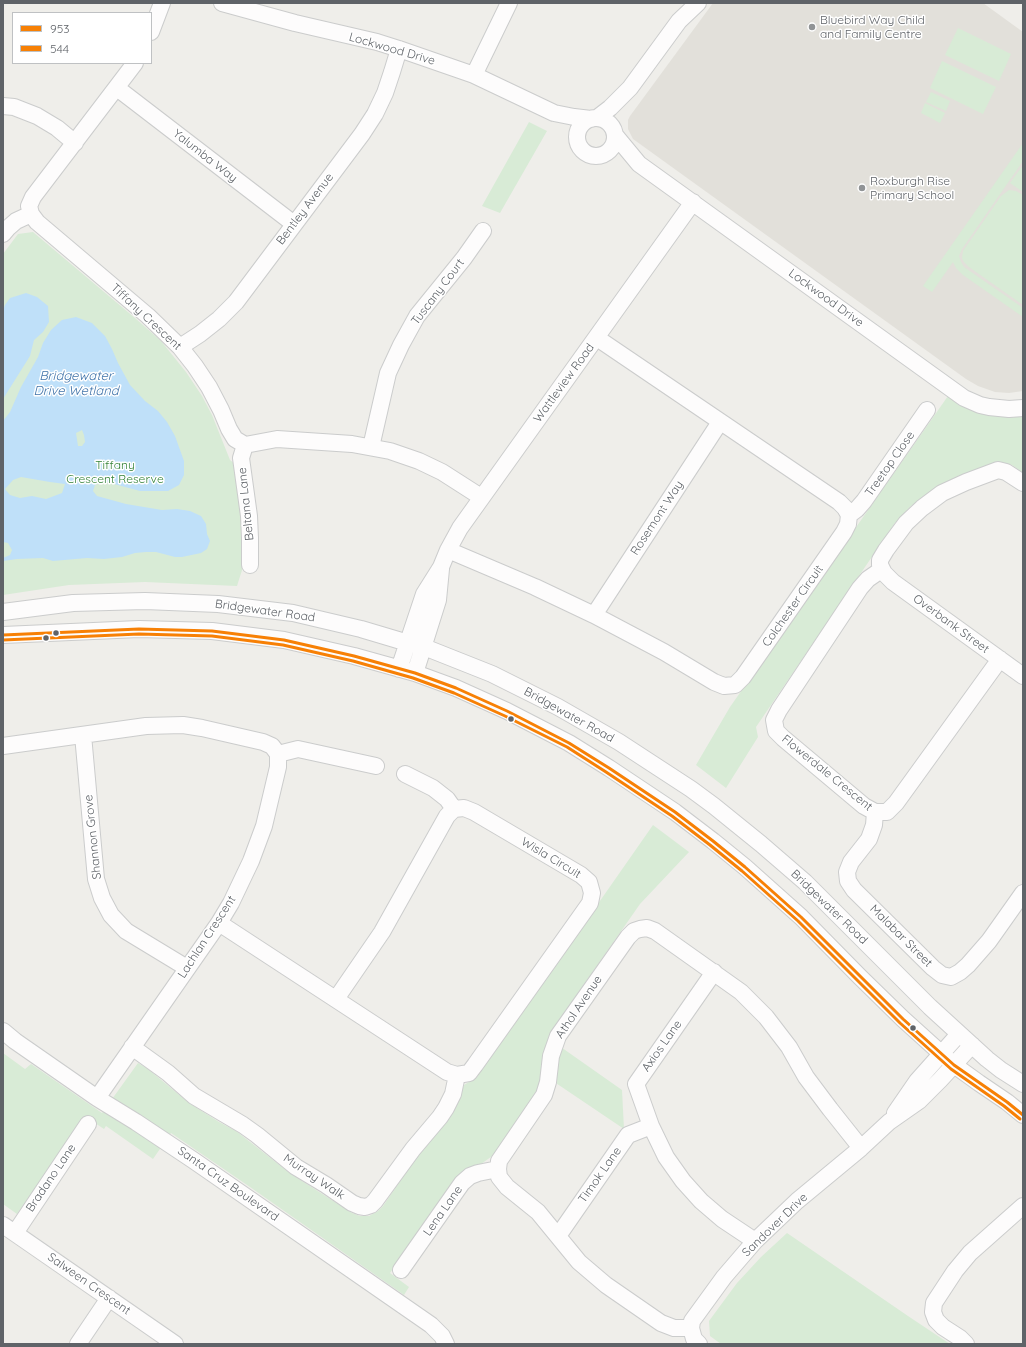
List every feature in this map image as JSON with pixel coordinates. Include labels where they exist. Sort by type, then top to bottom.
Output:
[{"type":"street","points":[[152,29],[162,3]]},
{"type":"street","name":"Lockwood Drive","points":[[222,3],[295,23],[377,42],[474,75],[554,113],[574,117],[594,118]]},
{"type":"street","points":[[474,75],[509,3]]},
{"type":"street","points":[[679,21],[687,3]]},
{"type":"street","points":[[630,88],[618,113],[613,145],[606,153],[595,156],[584,152],[580,147],[578,136],[581,126],[610,108],[630,88],[679,21],[698,3]]},
{"type":"street","name":"Bentley Avenue","points":[[180,347],[219,319],[236,302],[362,134],[385,93],[398,49]]},
{"type":"street","points":[[3,234],[16,221],[31,214],[29,206],[33,197],[134,64]]},
{"type":"street","name":"Yalumba Way","points":[[117,88],[294,224]]},
{"type":"street","points":[[3,106],[37,116],[57,128],[75,143]]},
{"type":"street","name":"Lockwood Drive","points":[[554,113],[578,136]]},
{"type":"street","points":[[594,118],[607,121],[614,132]]},
{"type":"street","name":"Lockwood Drive","points":[[614,132],[639,164]]},
{"type":"street","name":"Lockwood Drive","points":[[606,153],[639,164],[964,398],[989,407],[1009,409],[1023,408]]},
{"type":"street","name":"Wattleview Road","points":[[399,669],[424,594],[441,567],[460,528],[693,202]]},
{"type":"street","name":"Tiffany Crescent","points":[[31,214],[37,222],[148,316],[180,347],[209,387],[235,439],[245,444]]},
{"type":"street","name":"Tuscany Court","points":[[371,447],[388,373],[401,345],[418,316],[464,258],[482,231]]},
{"type":"street","points":[[597,338],[839,502],[849,515]]},
{"type":"street","name":"Treetop Close","points":[[849,515],[864,501],[927,410]]},
{"type":"street","name":"Rosemont Way","points":[[594,615],[720,422]]},
{"type":"street","points":[[245,444],[277,439],[371,447],[390,451],[431,466],[481,497]]},
{"type":"street","name":"Beltana Lane","points":[[245,444],[241,458],[249,516],[250,565]]},
{"type":"street","points":[[882,570],[880,560],[900,530],[913,516],[942,493],[998,470],[1006,472],[1023,483]]},
{"type":"street","name":"Colchester Circuit","points":[[448,550],[535,587],[594,615],[664,652],[714,682],[724,686],[735,685],[743,677],[844,532],[848,524],[849,515]]},
{"type":"street","name":"Wattleview Road","points":[[415,673],[438,600],[441,567]]},
{"type":"street","name":"Overbank Street","points":[[882,570],[893,582],[1023,676]]},
{"type":"street","name":"Flowerdale Crescent","points":[[882,570],[868,579],[860,588],[779,710],[774,720],[776,731],[783,738],[864,806],[875,812],[887,812],[896,803],[1000,659]]},
{"type":"street","name":"Bridgewater Road","points":[[3,612],[73,603],[145,601],[218,604],[293,613],[362,629],[408,642],[492,674],[558,707],[619,742],[691,789],[714,806],[805,882],[959,1034],[1001,1070],[1023,1084]]},
{"type":"street","name":"Bridgewater Road","points":[[3,635],[139,628],[212,632],[284,640],[354,656],[415,673],[481,698],[538,726],[608,768],[698,829],[745,867],[796,912],[860,977],[954,1065],[1007,1102],[1023,1116]]},
{"type":"street","points":[[3,746],[146,726],[183,725],[264,742],[272,746],[278,754],[289,750],[298,749],[376,766]]},
{"type":"street","name":"Shannon Grove","points":[[83,735],[96,879],[102,898],[111,915],[126,931],[187,968]]},
{"type":"street","name":"Lachlan Crescent","points":[[97,1098],[219,922],[241,883],[259,843],[278,767],[278,754]]},
{"type":"street","points":[[336,999],[382,932],[447,816],[454,809],[447,799],[433,788],[405,774]]},
{"type":"street","name":"Wisla Circuit","points":[[454,809],[464,808],[474,812],[581,875],[589,882],[592,893],[590,903],[475,1065],[469,1073],[457,1075]]},
{"type":"street","name":"Malabar Street","points":[[875,812],[874,825],[869,839],[851,862],[847,872],[848,881],[854,890],[933,968],[942,975],[951,977],[968,965],[989,941],[1023,893]]},
{"type":"street","points":[[219,922],[447,1072],[457,1075]]},
{"type":"street","name":"Athol Avenue","points":[[498,1169],[499,1161],[544,1095],[548,1082],[551,1056],[558,1036],[628,937],[634,931],[647,928],[655,931],[741,992],[766,1017],[789,1047],[806,1077],[861,1148]]},
{"type":"street","name":"Axios Lane","points":[[651,1126],[636,1084],[714,972]]},
{"type":"street","name":"Santa Cruz Boulevard","points":[[3,1031],[97,1098],[187,1156],[431,1325],[442,1336],[446,1344]]},
{"type":"street","name":"Sandover Drive","points":[[889,1122],[917,1081],[959,1034]]},
{"type":"street","name":"Sandover Drive","points":[[691,1328],[692,1321],[697,1313],[724,1277],[755,1241],[797,1201],[861,1148],[889,1122],[918,1101],[972,1045]]},
{"type":"street","name":"Murray Walk","points":[[132,1047],[168,1073],[194,1096],[243,1125],[296,1167],[352,1203],[365,1207],[376,1201],[409,1154],[440,1117],[452,1094],[457,1075]]},
{"type":"street","name":"Bradano Lane","points":[[9,1229],[88,1124]]},
{"type":"street","points":[[651,1126],[666,1157],[683,1181],[722,1219],[755,1241]]},
{"type":"street","name":"Timok Lane","points":[[558,1236],[628,1135],[651,1126]]},
{"type":"street","points":[[498,1169],[499,1177],[502,1182],[538,1212],[580,1262],[606,1285],[661,1323],[674,1328],[691,1328],[694,1339],[699,1344]]},
{"type":"street","name":"Lena Lane","points":[[401,1270],[462,1183],[470,1176],[498,1169]]},
{"type":"street","points":[[966,1344],[936,1320],[933,1312],[934,1303],[955,1271],[970,1253],[1023,1206]]},
{"type":"street","name":"Salween Crescent","points":[[9,1229],[175,1344]]},
{"type":"street","points":[[78,1344],[109,1298]]},
{"type":"shaded area","name":"Roxburgh Rise Primary School","points":[[713,3],[983,3],[1023,32],[1023,391],[1009,393],[995,392],[978,386],[966,379],[633,139],[628,129],[628,120],[630,116]]},
{"type":"green space","points":[[958,28],[1011,54],[999,81],[945,55]]},
{"type":"green space","points":[[942,61],[996,87],[983,114],[930,88]]},
{"type":"green space","points":[[931,92],[950,101],[946,111],[926,102]]},
{"type":"green space","points":[[925,103],[945,113],[940,123],[921,113]]},
{"type":"green space","points":[[529,122],[547,131],[500,213],[482,206]]},
{"type":"green space","points":[[1023,143],[1023,161],[962,249],[959,256],[964,267],[1023,308],[1023,317],[963,275],[956,268],[953,262],[932,292],[923,286]]},
{"type":"green space","points":[[1023,165],[1023,192],[1010,183]]},
{"type":"green space","points":[[1009,190],[1016,191],[1023,195],[1023,305],[969,267],[962,258],[965,248],[1001,196]]},
{"type":"green space","name":"Tiffany Crescent Reserve","points":[[33,232],[161,341],[186,372],[202,396],[212,415],[230,460],[235,464],[243,529],[243,567],[237,586],[145,582],[69,585],[3,595],[3,254],[18,234]]},
{"type":"green space","points":[[948,396],[979,412],[989,415],[1010,417],[1023,416],[1023,473],[1012,465],[1003,463],[993,464],[930,493],[911,506],[895,523],[756,727],[758,737],[726,788],[696,765],[730,707]]},
{"type":"green space","points":[[653,825],[689,852],[640,904],[548,1038],[622,1090],[624,1129],[541,1073],[539,1086],[533,1098],[495,1154],[481,1164],[465,1169],[455,1179],[390,1273],[409,1287],[404,1295],[171,1133],[153,1159],[106,1126],[104,1129],[89,1119],[69,1140],[17,1214],[3,1204],[3,1053],[25,1069],[31,1064],[102,1113],[138,1063],[148,1069],[189,1103],[236,1131],[291,1174],[352,1213],[360,1216],[369,1216],[378,1211],[413,1162],[447,1121],[456,1105],[464,1085],[477,1077]]},
{"type":"green space","points":[[787,1233],[950,1344],[721,1344],[710,1336],[709,1321],[737,1283],[761,1257]]},
{"type":"water","name":"Bridgewater Drive Wetland","points":[[26,293],[37,297],[48,306],[49,322],[43,332],[34,340],[30,356],[3,399],[3,311],[10,298]]},
{"type":"water","name":"Bridgewater Drive Wetland","points":[[76,317],[92,323],[105,336],[130,385],[145,401],[158,411],[167,422],[175,436],[184,461],[184,475],[179,485],[168,491],[140,491],[103,481],[95,485],[93,491],[97,496],[126,504],[162,510],[177,509],[190,511],[201,516],[206,524],[207,534],[210,541],[207,549],[201,553],[182,557],[175,557],[156,552],[146,552],[104,559],[87,558],[53,561],[43,558],[3,561],[3,558],[10,555],[12,550],[8,543],[3,542],[3,421],[10,412],[21,387],[38,357],[43,343],[51,330],[62,320]],"holes":[[[82,430],[85,442],[82,446],[78,446],[76,433]],[[21,477],[50,482],[65,484],[62,493],[46,499],[32,496],[20,498],[10,495],[5,489],[13,480]]]},
{"type":"transit line","name":"953","points":[[3,635],[139,629],[212,631],[284,640],[354,656],[415,673],[456,688],[507,711],[569,743],[609,768],[675,812],[713,841],[745,867],[801,917],[903,1019],[954,1065],[1023,1115]]},
{"type":"transit line","name":"544","points":[[3,640],[139,634],[212,636],[283,645],[353,661],[413,678],[454,693],[505,716],[567,747],[672,816],[710,845],[742,871],[798,921],[900,1023],[951,1069],[1020,1119]]},
{"type":"place","name":"Bluebird Way Child and Family Centre","points":[[812,27]]},
{"type":"place","name":"Roxburgh Rise Primary School","points":[[862,188]]}]
